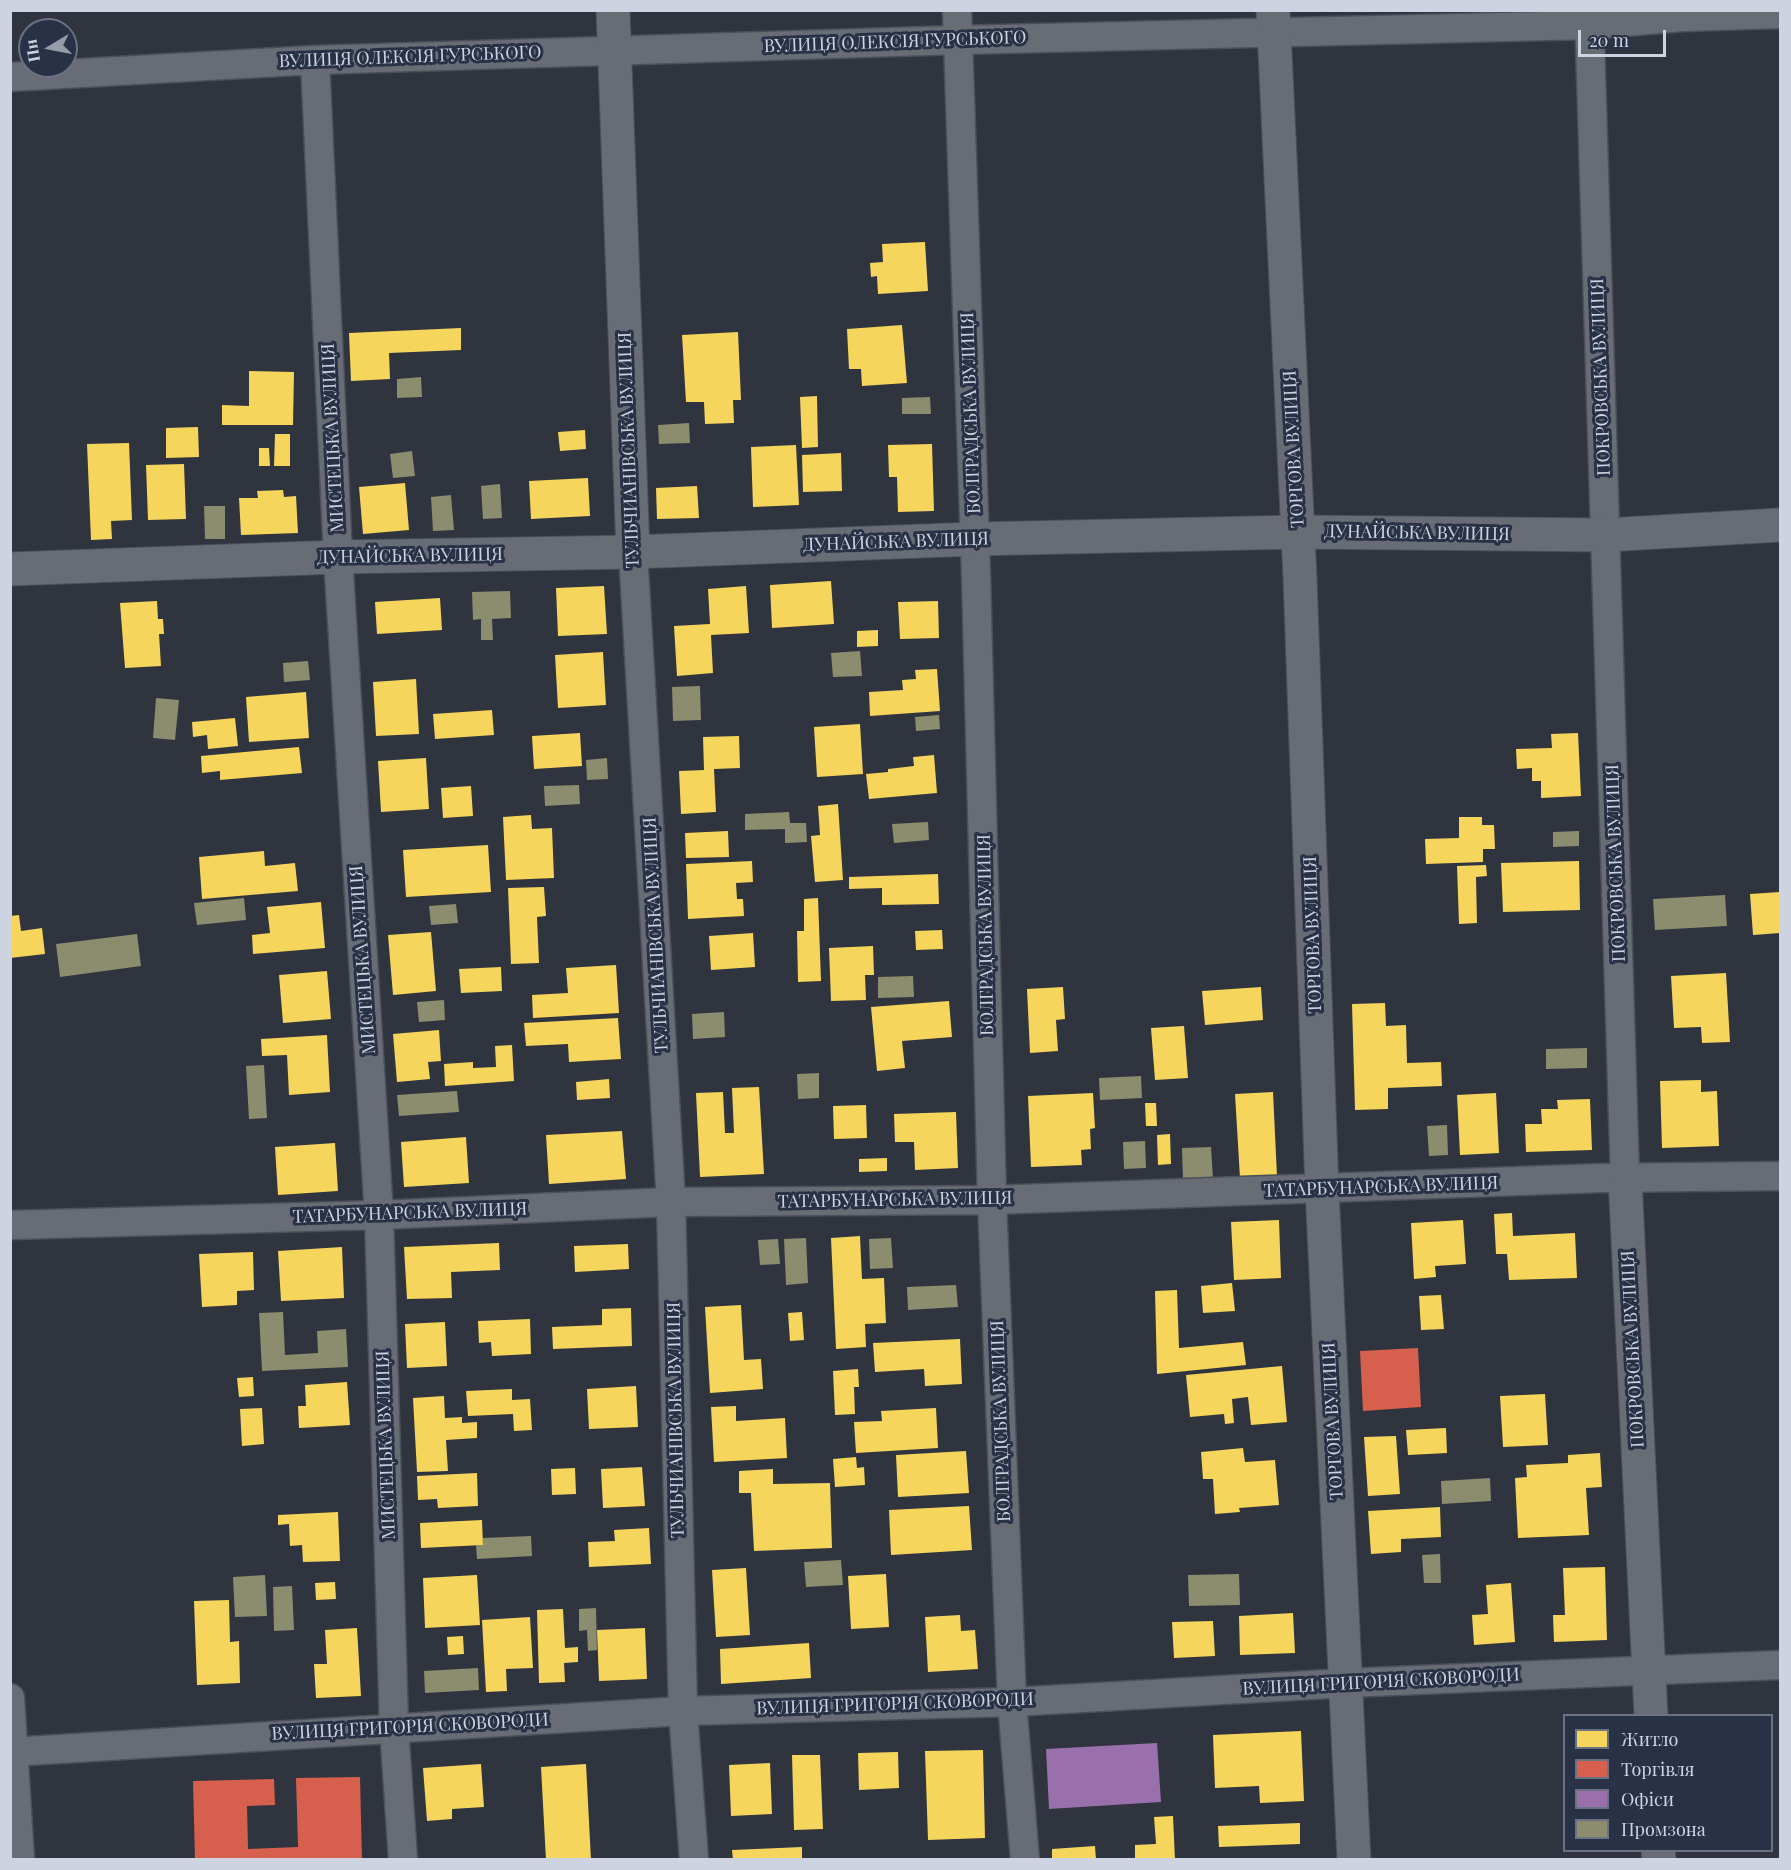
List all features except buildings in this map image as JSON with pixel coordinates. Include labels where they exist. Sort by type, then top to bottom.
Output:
[{"type":"main road","name":"ТУЛЬЧИАНІВСЬКА ВУЛИЦЯ","points":[[613,10],[633,552]]},
{"type":"main road","name":"ТОРГОВА ВУЛИЦЯ","points":[[1274,21],[1298,532],[1322,1189],[1354,1860]]},
{"type":"main road","name":"ДУНАЙСЬКА ВУЛИЦЯ","points":[[10,569],[338,557],[633,552],[975,539],[1298,532],[1606,535],[1780,525]]},
{"type":"main road","name":"ПОКРОВСЬКА ВУЛИЦЯ","points":[[1625,1178],[1651,1714]]},
{"type":"street","name":"БОЛГРАДСЬКА ВУЛИЦЯ","points":[[957,10],[975,539],[992,1200],[1012,1702],[1025,1860]]},
{"type":"street","name":"ВУЛИЦЯ ОЛЕКСІЯ ГУРСЬКОГО","points":[[10,76],[315,60],[958,40],[1274,21],[1780,14]]},
{"type":"street","name":"ПОКРОВСЬКА ВУЛИЦЯ","points":[[1589,17],[1625,1178]]},
{"type":"street","name":"МИСТЕЦЬКА ВУЛИЦЯ","points":[[315,60],[338,557],[379,1215],[394,1727],[403,1860]]},
{"type":"street","name":"ТУЛЬЧИАНІВСЬКА ВУЛИЦЯ","points":[[633,552],[671,1202],[682,1711],[694,1860]]},
{"type":"street","name":"ТАТАРБУНАРСЬКА ВУЛИЦЯ","points":[[10,1225],[379,1215],[671,1202],[992,1200],[1625,1178],[1780,1176]]},
{"type":"street","name":"ВУЛИЦЯ ГРИГОРІЯ СКОВОРОДИ","points":[[12,1752],[682,1711],[1012,1702],[1346,1683],[1780,1665]]},
{"type":"street","points":[[10,1698],[20,1860]]}]
